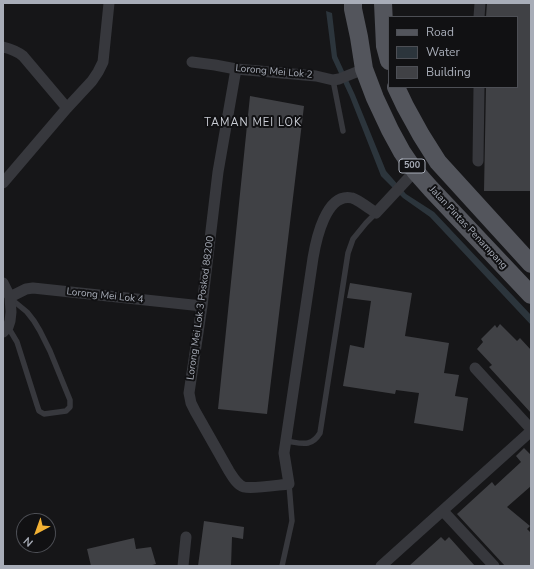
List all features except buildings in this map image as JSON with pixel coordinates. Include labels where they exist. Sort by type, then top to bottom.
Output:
[{"type":"main road","name":"Jalan Pintas Penampang","points":[[353,3],[364,69],[375,98],[402,152],[415,171],[531,295]]},
{"type":"main road","points":[[383,3],[385,46],[388,57]]},
{"type":"main road","name":"500","points":[[396,88],[408,112],[438,162],[531,264]]},
{"type":"street","points":[[3,183],[92,81],[98,72],[103,62],[109,3]]},
{"type":"street","points":[[479,16],[480,3]]},
{"type":"street","points":[[3,47],[17,51],[23,56],[67,108]]},
{"type":"street","name":"Lorong Mei Lok 2","points":[[192,62],[236,69],[316,76],[336,80]]},
{"type":"street","name":"Lorong Mei Lok 3 Poskod 88200","points":[[236,69],[218,172],[202,306],[189,393],[195,411],[235,480],[244,487],[289,484]]},
{"type":"street","points":[[336,80],[364,69]]},
{"type":"street","points":[[478,88],[478,161]]},
{"type":"street","points":[[289,484],[284,453],[312,258],[315,242],[321,225],[333,204],[342,198],[353,198],[376,213],[415,171]]},
{"type":"street","points":[[3,283],[10,298],[11,312],[10,321],[6,330]]},
{"type":"street","name":"Lorong Mei Lok 4","points":[[10,298],[26,289],[33,288],[202,306]]},
{"type":"street","points":[[381,566],[531,430],[475,368]]},
{"type":"street","points":[[443,511],[494,566]]},
{"type":"street","points":[[182,566],[186,537]]},
{"type":"lane","points":[[336,80],[343,130]]},
{"type":"lane","points":[[286,441],[309,444],[316,440],[320,433],[348,253],[353,239],[376,213]]},
{"type":"lane","points":[[6,330],[17,342],[39,411],[44,414],[66,411],[70,407],[70,400],[50,351],[34,320],[10,298]]},
{"type":"lane","points":[[282,566],[292,521],[289,484]]},
{"type":"water","points":[[326,11],[332,13],[337,56],[355,95],[386,171],[406,194],[434,212],[531,315],[531,325],[430,217],[403,198],[381,176],[350,97],[332,58]]},
{"type":"district","name":"TAMAN MEI LOK","points":[[253,123]]}]
